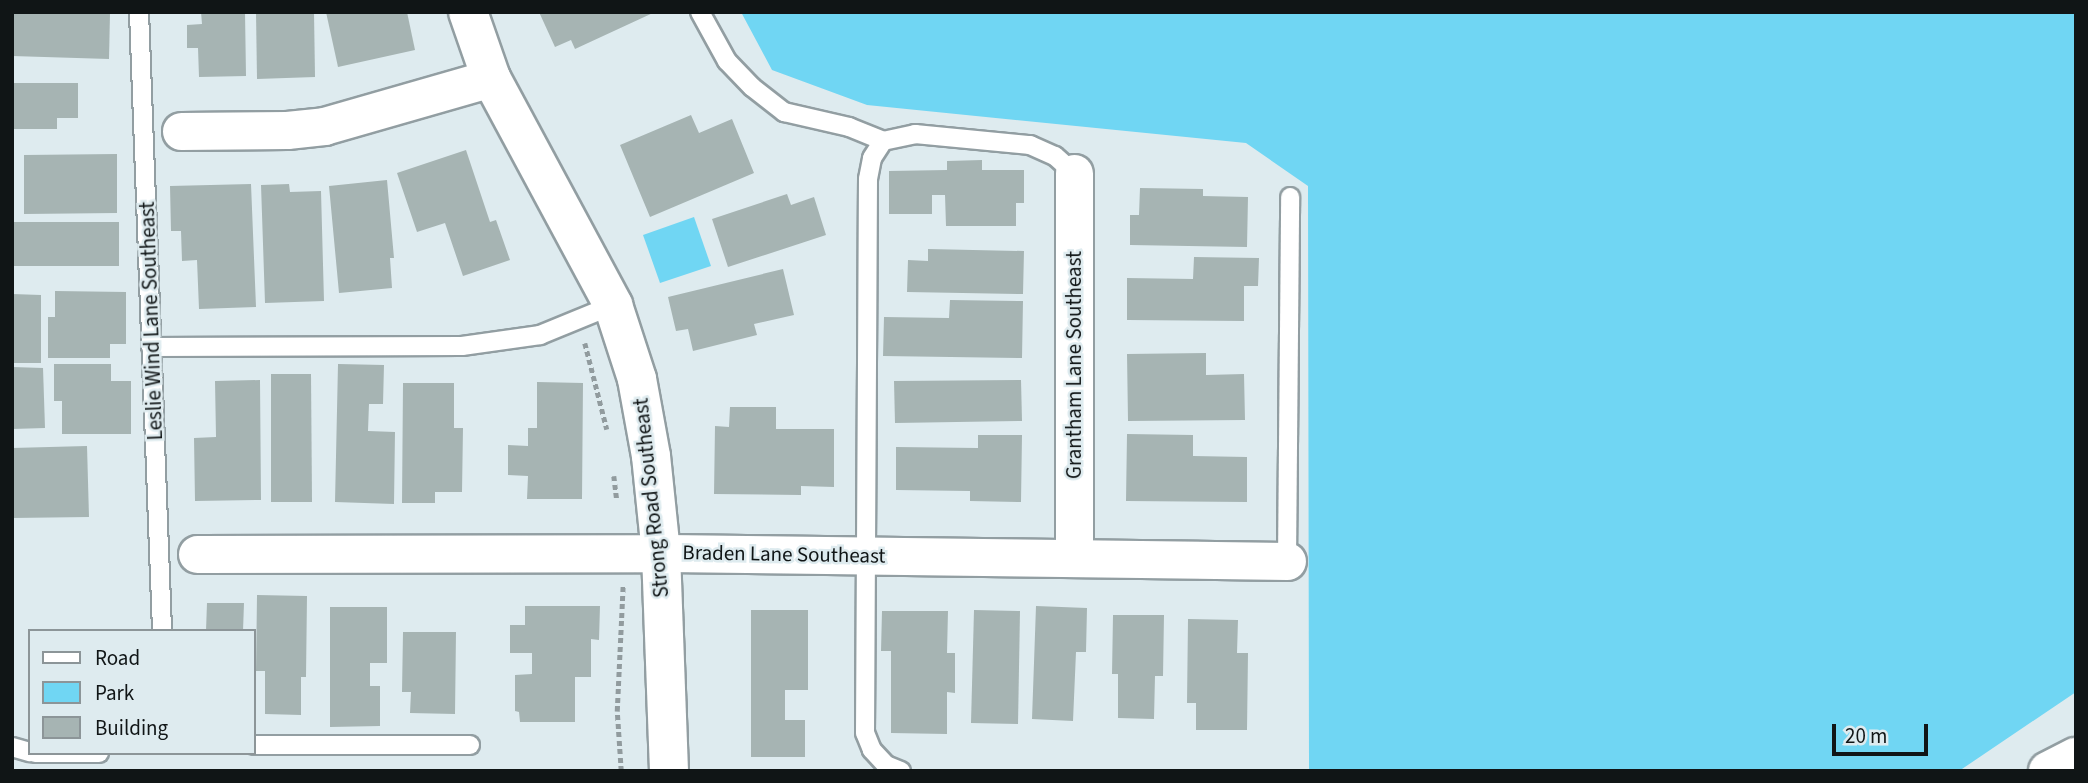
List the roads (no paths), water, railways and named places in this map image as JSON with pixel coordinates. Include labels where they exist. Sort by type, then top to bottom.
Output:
[{"type":"street","name":"Strong Road Southeast","points":[[468,12],[491,78],[613,305],[637,379],[651,456],[661,553],[668,771]]},
{"type":"street","points":[[162,131],[287,130],[324,126],[491,78]]},
{"type":"street","name":"Grantham Lane Southeast","points":[[1074,173],[1074,558]]},
{"type":"street","name":"Braden Lane Southeast","points":[[178,554],[661,553],[1287,561]]},
{"type":"street","points":[[2048,771],[2076,757]]},
{"type":"lane","name":"Leslie Wind Lane Southeast","points":[[139,12],[162,131],[151,347],[178,554],[162,629]]},
{"type":"lane","points":[[700,12],[727,61],[752,87],[784,111],[849,127],[883,141],[915,134],[1030,145],[1055,156],[1074,173]]},
{"type":"lane","points":[[883,141],[872,158],[868,179],[865,733],[872,750],[886,765],[901,771]]},
{"type":"lane","points":[[1287,561],[1290,197]]},
{"type":"lane","points":[[151,347],[462,346],[540,335],[613,305]]},
{"type":"lane","points":[[256,746],[470,745]]}]
